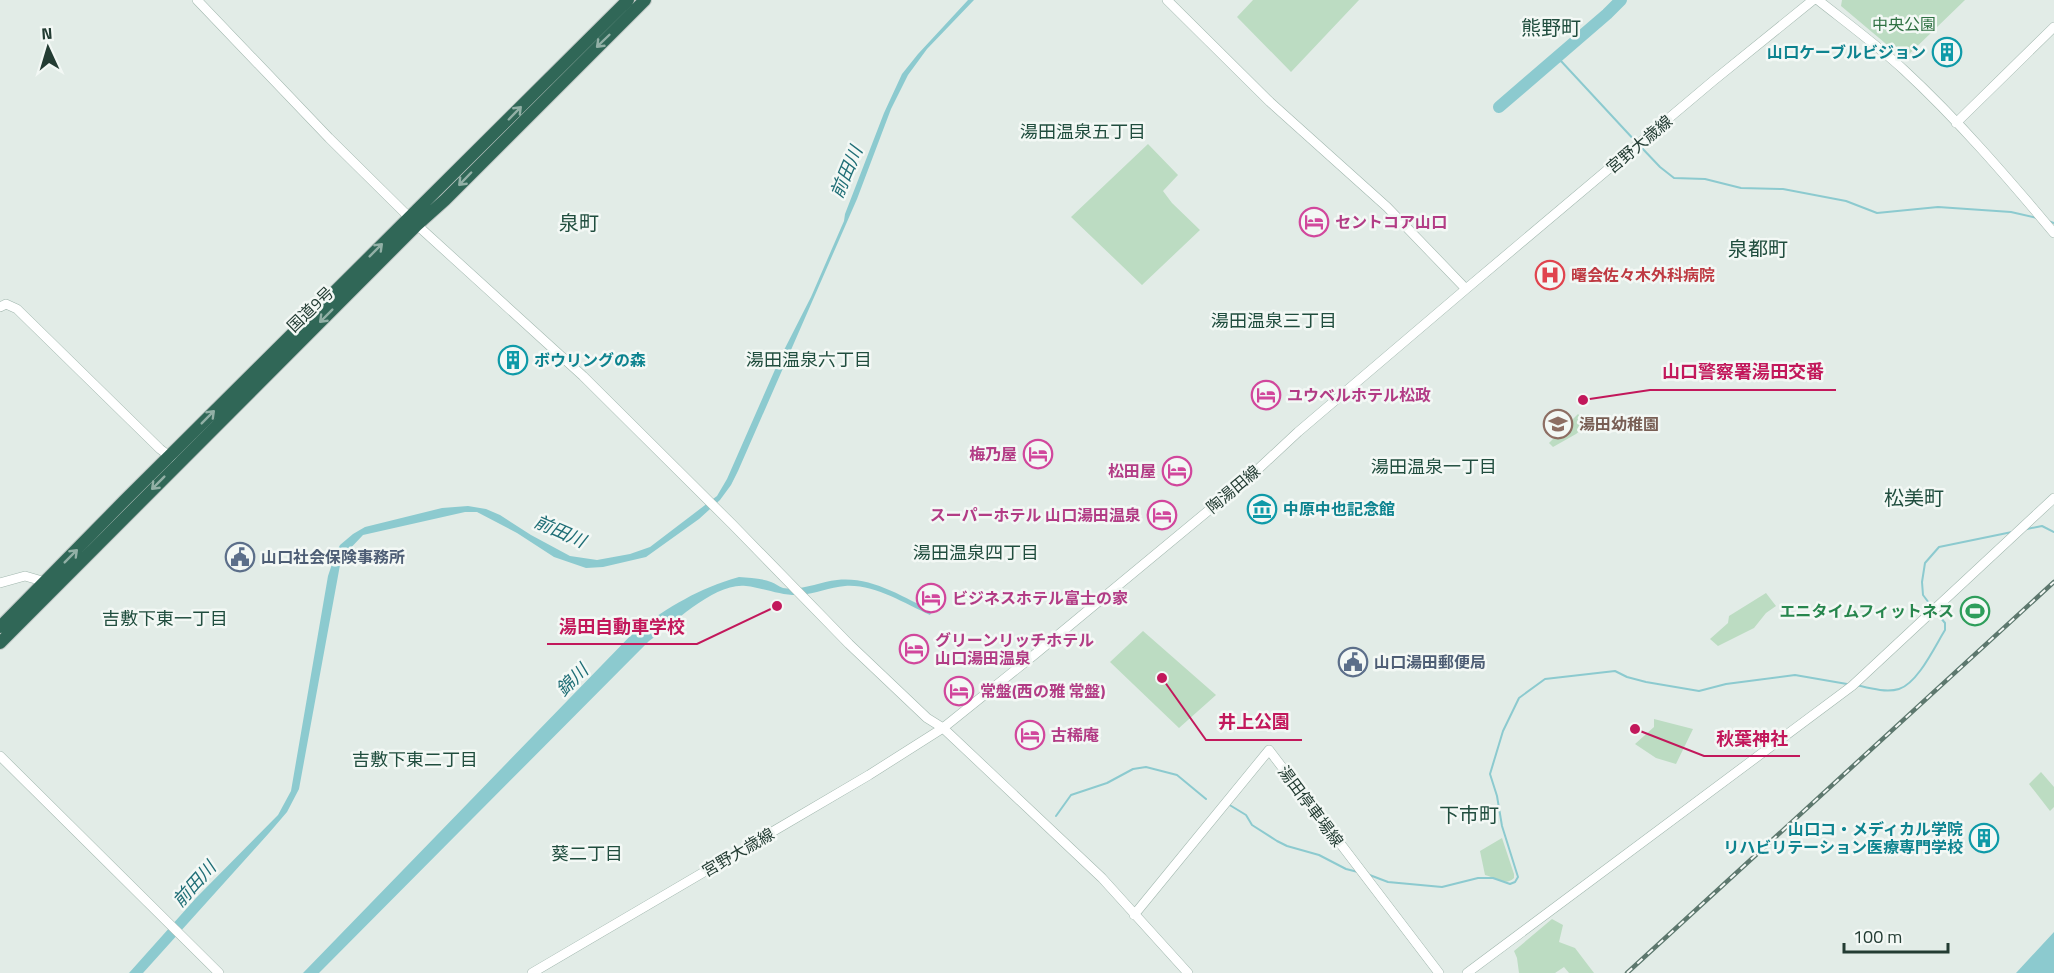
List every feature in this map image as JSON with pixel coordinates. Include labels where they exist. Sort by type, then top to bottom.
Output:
[{"type":"highway","name":"国道9号","points":[[0,643],[51,584],[414,221],[628,0]]},
{"type":"highway","name":"国道9号","points":[[414,221],[445,200],[645,0]]},
{"type":"highway","name":"国道9号","points":[[0,627],[51,584]]},
{"type":"main road","points":[[197,0],[329,138],[414,221],[584,376],[707,498],[849,645],[927,718],[943,728],[1102,878],[1188,973]]},
{"type":"main road","points":[[1167,0],[1270,102],[1387,207],[1466,290]]},
{"type":"main road","points":[[1816,0],[1903,68],[1956,123],[2054,233]]},
{"type":"main road","name":"宮野大歳線","points":[[1466,290],[1713,81],[1816,0]]},
{"type":"main road","points":[[1956,123],[2054,27]]},
{"type":"main road","name":"陶湯田線","points":[[943,728],[1255,472],[1298,432],[1466,290]]},
{"type":"main road","points":[[0,307],[6,304],[17,309],[174,460]]},
{"type":"main road","points":[[1467,973],[1852,686],[2054,498]]},
{"type":"main road","points":[[0,583],[25,576],[51,584]]},
{"type":"main road","name":"宮野大歳線","points":[[532,973],[869,775],[943,728]]},
{"type":"main road","name":"湯田停車場線","points":[[1134,915],[1269,750],[1439,973]]},
{"type":"main road","points":[[0,756],[219,973]]},
{"type":"green space","points":[[1253,0],[1359,0],[1291,72],[1237,17]]},
{"type":"green space","name":"中央公園","points":[[1842,0],[1965,0],[1904,59],[1841,6]]},
{"type":"green space","points":[[1148,144],[1178,175],[1163,191],[1200,230],[1142,285],[1071,217]]},
{"type":"green space","points":[[1578,414],[1588,424],[1553,447],[1549,443]]},
{"type":"green space","points":[[1766,593],[1776,606],[1766,613],[1754,628],[1718,646],[1710,639],[1728,623],[1729,616]]},
{"type":"green space","points":[[1143,631],[1216,695],[1179,728],[1110,662]]},
{"type":"green space","points":[[1654,719],[1693,729],[1676,764],[1656,758],[1635,744],[1654,727]]},
{"type":"green space","points":[[2041,772],[2054,787],[2054,807],[2050,811],[2029,784]]},
{"type":"green space","points":[[1502,838],[1514,874],[1514,878],[1507,882],[1485,875],[1480,851]]},
{"type":"green space","points":[[1552,919],[1563,925],[1559,942],[1575,948],[1594,973],[1569,973],[1564,967],[1555,973],[1519,973],[1514,951]]},
{"type":"water","points":[[968,0],[974,0],[927,49],[908,75],[891,109],[857,199],[738,471],[720,500],[699,519],[646,557],[603,567],[586,568],[554,557],[517,533],[477,512],[465,512],[363,535],[345,554],[340,565],[299,789],[287,812],[143,973],[129,973],[196,898],[278,815],[291,791],[328,576],[340,545],[353,534],[365,527],[442,508],[468,506],[486,509],[500,515],[570,556],[597,560],[630,554],[650,547],[717,496],[727,479],[781,356],[811,297],[844,221],[884,113],[902,74]]},
{"type":"water","points":[[739,577],[763,580],[790,589],[837,580],[862,581],[898,594],[932,611],[930,615],[889,595],[856,586],[800,595],[746,586],[734,587],[708,597],[649,641],[319,973],[303,973],[635,631],[685,599]]},
{"type":"water","points":[[2054,932],[2054,973],[2016,973]]},
{"type":"waterway","name":"錦川","points":[[1499,107],[1621,0]]},
{"type":"waterway","points":[[1549,62],[1561,61],[1637,143]]},
{"type":"waterway","points":[[1641,147],[1674,178],[1705,179],[1741,188],[1783,189],[1846,201],[1877,213],[1938,207],[2011,212],[2037,218]]},
{"type":"waterway","points":[[2048,221],[2054,223]]},
{"type":"waterway","points":[[2027,529],[2042,526],[2054,532]]},
{"type":"waterway","points":[[1932,607],[1923,595],[1922,582],[1925,563],[1939,547],[2012,532]]},
{"type":"waterway","points":[[1856,685],[1877,690],[1894,690],[1913,680],[1945,630],[1945,623],[1936,612]]},
{"type":"waterway","points":[[1367,874],[1388,882],[1442,887],[1478,878],[1493,878],[1510,884],[1515,882],[1518,877],[1502,826],[1497,796],[1490,774],[1503,731],[1519,698],[1545,679],[1615,671],[1646,682],[1699,691],[1726,684],[1795,675],[1847,684]]},
{"type":"waterway","points":[[1056,816],[1071,795],[1107,783],[1133,769],[1146,767],[1177,775],[1206,799]]},
{"type":"waterway","points":[[1228,804],[1246,815],[1252,825],[1277,841],[1319,855],[1346,869],[1358,872]]},
{"type":"railway","points":[[1627,973],[2054,582]]},
{"type":"place","name":"山口ケーブルビジョン","points":[[1947,52]]},
{"type":"place","name":"セントコア山口","points":[[1314,222]]},
{"type":"place","name":"曙会佐々木外科病院","points":[[1550,275]]},
{"type":"place","name":"ボウリングの森","points":[[513,360]]},
{"type":"place","name":"ユウベルホテル松政","points":[[1266,395]]},
{"type":"place","name":"山口警察署湯田交番","points":[[1583,400]]},
{"type":"place","name":"湯田幼稚園","points":[[1558,424]]},
{"type":"place","name":"梅乃屋","points":[[1038,454]]},
{"type":"place","name":"松田屋","points":[[1177,471]]},
{"type":"place","name":"中原中也記念館","points":[[1262,509]]},
{"type":"place","name":"スーパーホテル 山口湯田温泉","points":[[1162,515]]},
{"type":"place","name":"山口社会保険事務所","points":[[240,557]]},
{"type":"place","name":"ビジネスホテル富士の家","points":[[931,598]]},
{"type":"place","name":"湯田自動車学校","points":[[777,606]]},
{"type":"place","name":"エニタイムフィットネス","points":[[1975,611]]},
{"type":"place","name":"グリーンリッチホテル 山口湯田温泉","points":[[914,649]]},
{"type":"place","name":"山口湯田郵便局","points":[[1353,662]]},
{"type":"place","name":"井上公園","points":[[1162,678]]},
{"type":"place","name":"常盤(西の雅 常盤)","points":[[959,691]]},
{"type":"place","name":"秋葉神社","points":[[1635,729]]},
{"type":"place","name":"古稀庵","points":[[1030,735]]},
{"type":"place","name":"山口コ・メディカル学院 リハビリテーション医療専門学校","points":[[1984,838]]},
{"type":"district","name":"熊野町","points":[[1551,27]]},
{"type":"district","name":"湯田温泉五丁目","points":[[1083,131]]},
{"type":"district","name":"泉町","points":[[579,222]]},
{"type":"district","name":"泉都町","points":[[1758,248]]},
{"type":"district","name":"湯田温泉三丁目","points":[[1274,320]]},
{"type":"district","name":"湯田温泉六丁目","points":[[809,359]]},
{"type":"district","name":"湯田温泉一丁目","points":[[1434,466]]},
{"type":"district","name":"松美町","points":[[1914,497]]},
{"type":"district","name":"湯田温泉四丁目","points":[[976,552]]},
{"type":"district","name":"吉敷下東一丁目","points":[[165,618]]},
{"type":"district","name":"吉敷下東二丁目","points":[[415,759]]},
{"type":"district","name":"下市町","points":[[1469,814]]},
{"type":"district","name":"葵二丁目","points":[[587,853]]},
{"type":"water label","name":"前田川","points":[[846,172]]},
{"type":"water label","name":"前田川","points":[[560,531]]},
{"type":"water label","name":"前田川","points":[[194,884]]}]
